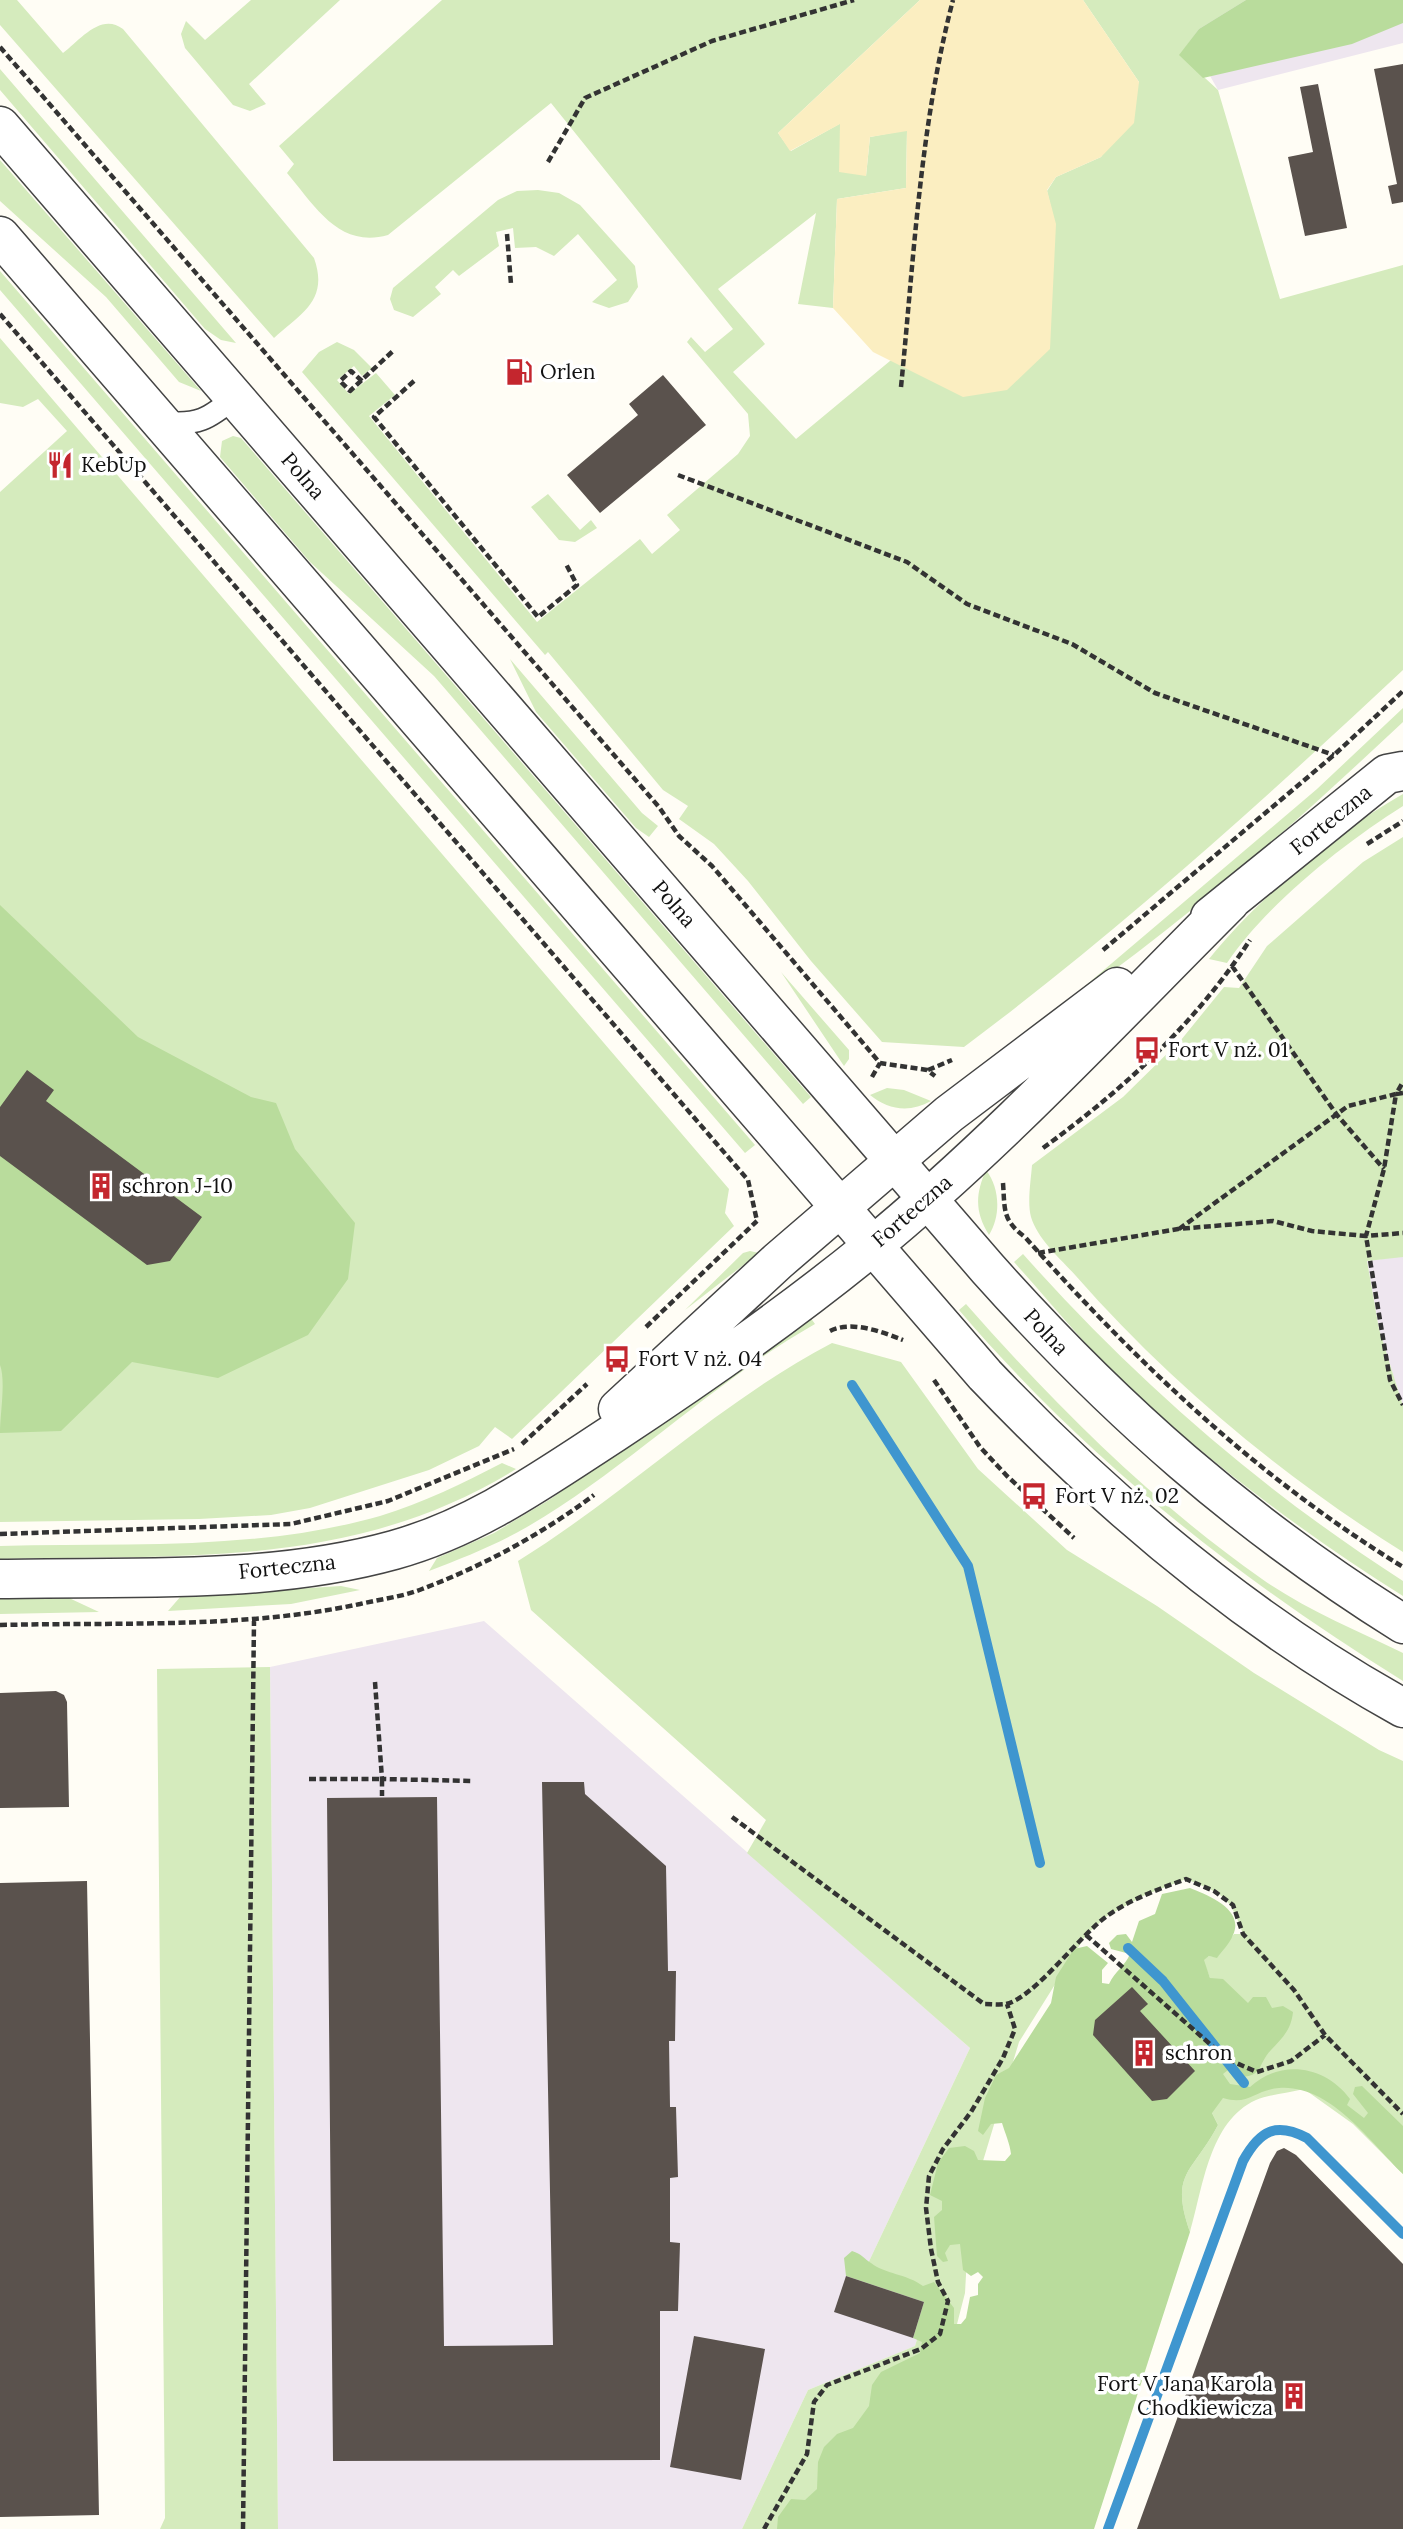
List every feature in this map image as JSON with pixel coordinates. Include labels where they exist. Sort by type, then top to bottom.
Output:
[{"type":"street","name":"Polna","points":[[0,126],[927,1198],[1072,1361],[1149,1435],[1280,1541],[1403,1623]]},
{"type":"street","points":[[0,236],[985,1375],[1100,1489],[1234,1598],[1403,1708]]},
{"type":"street","points":[[1395,772],[1403,739]]},
{"type":"street","name":"Forteczna","points":[[554,1472],[642,1386],[949,1114],[1230,902],[1395,772]]},
{"type":"street","name":"Forteczna","points":[[0,1579],[272,1572],[335,1564],[435,1537],[516,1497],[748,1343],[872,1246],[980,1151],[1230,902]]},
{"type":"lane","points":[[160,422],[187,425],[213,416],[235,397]]},
{"type":"path","points":[[548,162],[585,97],[712,41],[854,0]]},
{"type":"path","points":[[901,387],[928,122],[936,63],[953,0]]},
{"type":"path","points":[[0,47],[659,807],[679,836],[712,866],[880,1063],[927,1070],[957,1059]]},
{"type":"path","points":[[507,234],[511,284]]},
{"type":"path","points":[[0,314],[748,1180],[757,1221],[643,1330]]},
{"type":"path","points":[[362,381],[351,371],[341,381],[350,391],[362,381],[393,351]]},
{"type":"path","points":[[414,381],[374,417],[538,617],[577,584],[566,564]]},
{"type":"path","points":[[678,475],[907,562],[967,604],[1072,644],[1155,693],[1334,755]]},
{"type":"path","points":[[1098,955],[1334,755],[1403,691]]},
{"type":"path","points":[[1365,845],[1403,821]]},
{"type":"path","points":[[1040,1150],[1105,1103],[1164,1048],[1209,998],[1255,932]]},
{"type":"path","points":[[1232,966],[1337,1115],[1384,1169]]},
{"type":"path","points":[[1403,1082],[1396,1094],[1384,1169],[1366,1236],[1390,1380],[1403,1405]]},
{"type":"path","points":[[1178,1229],[1348,1106],[1403,1093]]},
{"type":"path","points":[[1003,1177],[1005,1215],[1010,1226],[1024,1237],[1138,1359],[1196,1413],[1320,1511],[1403,1567]]},
{"type":"path","points":[[1038,1253],[1178,1229],[1273,1221],[1312,1231],[1366,1236],[1403,1233]]},
{"type":"path","points":[[839,1326],[883,1333],[906,1342]]},
{"type":"path","points":[[926,1368],[980,1447],[1074,1538]]},
{"type":"path","points":[[0,1534],[240,1528],[290,1524],[352,1511],[398,1497],[520,1446],[588,1383]]},
{"type":"path","points":[[0,1625],[254,1621],[321,1612],[422,1590]]},
{"type":"path","points":[[243,2529],[254,1621]]},
{"type":"path","points":[[375,1682],[382,1796]]},
{"type":"path","points":[[309,1779],[473,1781]]},
{"type":"path","points":[[732,1817],[984,2004],[1007,2004],[1032,1990],[1107,1916],[1145,1895],[1186,1879],[1205,1887],[1233,1905],[1243,1934],[1294,1990],[1325,2035],[1403,2114]]},
{"type":"path","points":[[1086,1935],[1227,2059],[1257,2072],[1291,2061],[1325,2035]]},
{"type":"path","points":[[764,2529],[807,2454],[814,2402],[827,2385],[921,2348],[940,2334],[948,2301],[938,2282],[931,2249],[926,2208],[929,2176],[943,2149],[971,2112],[1003,2058],[1015,2029],[1007,2004]]},
{"type":"shaded area","points":[[1167,0],[1403,0],[1403,43],[1218,90]]},
{"type":"shaded area","points":[[1403,1256],[1403,1406],[1379,1329],[1367,1261]]},
{"type":"shaded area","points":[[484,1621],[970,2048],[863,2274],[931,2297],[915,2346],[808,2390],[742,2529],[278,2529],[270,1667]]},
{"type":"green space","points":[[0,0],[17,0],[63,53],[99,26],[115,25],[123,29],[314,258],[318,285],[303,313],[274,338],[0,25]]},
{"type":"green space","points":[[251,0],[340,0],[249,84],[266,104],[250,111],[233,105],[185,48],[181,34],[186,21],[205,40]]},
{"type":"green space","points":[[442,0],[920,0],[778,133],[791,151],[841,123],[866,176],[870,137],[907,130],[906,188],[837,199],[833,308],[798,304],[816,213],[718,289],[765,344],[733,372],[796,439],[1055,224],[1047,191],[1056,177],[1101,157],[1139,82],[1083,0],[1246,0],[1199,29],[1180,55],[1218,90],[1280,299],[1403,265],[1403,670],[1134,912],[964,1047],[882,1042],[811,961],[748,881],[714,844],[679,819],[688,806],[663,790],[548,652],[545,655],[302,372],[319,352],[337,342],[354,350],[372,368],[362,376],[354,366],[337,380],[349,394],[376,373],[395,395],[369,416],[537,622],[640,539],[652,554],[680,530],[667,515],[738,454],[750,436],[748,414],[687,342],[691,337],[705,352],[733,329],[551,103],[388,235],[371,238],[355,236],[342,230],[318,211],[287,173],[294,164],[279,146]]},
{"type":"green space","points":[[1246,0],[1403,0],[1403,23],[1352,44],[1203,78],[1179,55],[1199,29]]},
{"type":"green space","points":[[0,69],[236,343],[221,340],[205,329],[0,90]]},
{"type":"green space","points":[[0,160],[201,391],[179,382],[106,297],[0,201]]},
{"type":"green space","points":[[517,191],[559,193],[580,205],[635,266],[638,287],[628,302],[609,308],[592,302],[617,280],[578,234],[554,256],[536,247],[515,248],[513,228],[496,232],[499,246],[459,276],[453,270],[435,287],[441,294],[413,317],[394,310],[390,299],[393,288],[498,200]]},
{"type":"green space","points":[[0,271],[755,1145],[745,1153],[0,290]]},
{"type":"green space","points":[[0,338],[729,1189],[725,1213],[734,1226],[512,1439],[495,1427],[479,1446],[429,1470],[310,1508],[271,1515],[199,1519],[0,1522],[0,492],[67,431],[38,399],[23,407],[0,403]]},
{"type":"green space","points":[[233,436],[241,438],[811,1097],[803,1104],[434,676],[310,562],[220,457],[222,441]]},
{"type":"green space","points":[[548,494],[580,530],[591,520],[597,528],[575,542],[559,540],[531,507]]},
{"type":"green space","points":[[510,659],[642,813],[658,826],[649,837],[636,828],[536,712]]},
{"type":"green space","points":[[1403,708],[1403,722],[1276,838],[1189,912],[1052,1014],[1317,789]]},
{"type":"green space","points":[[1403,794],[1403,806],[1331,857],[1284,897],[1227,963],[1209,959],[1273,891],[1352,827]]},
{"type":"green space","points":[[1403,837],[1403,1257],[1367,1261],[1379,1329],[1403,1406],[1403,1552],[1314,1492],[1189,1391],[1112,1316],[1044,1241],[1031,1217],[1029,1198],[1032,1165],[1123,1097],[1181,1040],[1224,987],[1239,988],[1267,946],[1363,862]]},
{"type":"green space","points":[[0,905],[138,1037],[251,1097],[276,1103],[295,1149],[355,1223],[348,1279],[308,1335],[218,1378],[132,1362],[61,1431],[0,1433],[3,1389],[0,1365]]},
{"type":"green space","points":[[781,972],[849,1050],[849,1059],[844,1066]]},
{"type":"green space","points":[[887,1088],[904,1090],[931,1101],[915,1107],[899,1108],[884,1104],[870,1095]]},
{"type":"green space","points":[[986,1170],[994,1185],[997,1202],[996,1219],[989,1235],[981,1219],[978,1203]]},
{"type":"green space","points":[[743,1253],[759,1253],[685,1310]]},
{"type":"green space","points":[[1023,1254],[1110,1346],[1155,1389],[1250,1471],[1299,1509],[1403,1581],[1403,1596],[1257,1495],[1154,1410],[1093,1351],[1014,1262]]},
{"type":"green space","points":[[966,1304],[1034,1379],[1106,1450],[1221,1549],[1278,1590],[1403,1653],[1403,1681],[1281,1601],[1166,1513],[1112,1466],[1008,1364],[959,1310]]},
{"type":"green space","points":[[810,1317],[815,1324],[741,1372],[564,1504],[503,1540],[429,1571],[437,1558],[494,1533],[549,1500]]},
{"type":"green space","points":[[832,1343],[901,1362],[978,1469],[1067,1550],[1157,1606],[1254,1673],[1379,1750],[1403,1761],[1403,2174],[1353,2124],[1304,2089],[1267,2096],[1240,2110],[1218,2139],[1204,2176],[1190,2232],[1184,2212],[1183,2184],[1218,2125],[1212,2113],[1210,1978],[1203,1960],[1209,1956],[1217,1957],[1234,1934],[1243,1934],[1234,1911],[1223,1898],[1186,1879],[1145,1895],[1107,1916],[1086,1935],[1019,2042],[970,2204],[965,2293],[948,2359],[820,2529],[742,2529],[808,2390],[915,2346],[930,2297],[863,2274],[970,2048],[747,1853],[766,1820],[531,1610],[518,1561],[597,1507],[711,1420],[790,1367]]},
{"type":"green space","points":[[502,1463],[516,1469],[454,1502],[392,1525],[329,1541],[201,1555],[0,1559],[0,1546],[191,1543],[287,1535],[334,1527],[412,1505]]},
{"type":"green space","points":[[341,1586],[360,1590],[291,1604],[168,1611],[181,1596]]},
{"type":"green space","points":[[69,1598],[99,1612],[0,1614],[0,1599]]},
{"type":"green space","points":[[270,1667],[278,2529],[160,2529],[165,2518],[157,1669]]},
{"type":"green space","points":[[1190,1888],[1222,1904],[1234,1918],[1233,1935],[1228,1944],[1217,1958],[1209,1956],[1204,1960],[1210,1978],[1223,1979],[1248,2003],[1253,1997],[1266,1997],[1272,2008],[1283,2006],[1293,2012],[1286,2033],[1255,2073],[1233,2077],[1228,2070],[1223,2074],[1230,2084],[1250,2087],[1275,2072],[1288,2070],[1315,2073],[1340,2088],[1350,2099],[1347,2105],[1364,2118],[1368,2113],[1353,2094],[1355,2087],[1362,2086],[1403,2126],[1403,2174],[1348,2117],[1315,2095],[1298,2089],[1279,2088],[1246,2099],[1223,2098],[1212,2113],[1218,2125],[1183,2184],[1184,2212],[1190,2232],[1094,2529],[777,2529],[778,2517],[791,2499],[805,2500],[817,2489],[818,2462],[824,2447],[837,2434],[853,2428],[869,2406],[872,2385],[881,2372],[920,2353],[922,2342],[913,2338],[924,2302],[846,2276],[844,2258],[852,2251],[883,2270],[923,2286],[934,2282],[954,2308],[954,2324],[961,2324],[966,2318],[970,2297],[978,2295],[978,2284],[983,2277],[978,2272],[971,2276],[963,2270],[960,2244],[950,2245],[945,2253],[948,2261],[943,2262],[937,2256],[934,2217],[942,2210],[942,2201],[930,2195],[938,2163],[949,2148],[965,2146],[974,2151],[978,2160],[1005,2161],[1011,2154],[1002,2123],[991,2124],[983,2135],[978,2131],[985,2098],[996,2075],[1009,2068],[1051,2003],[1056,1977],[1074,1949],[1087,1946],[1108,1963],[1102,1970],[1102,1983],[1109,1984],[1130,1954],[1111,1949],[1109,1943],[1117,1935],[1126,1934],[1132,1942],[1139,1921],[1155,1914],[1162,1894]]},
{"type":"sand","points":[[920,0],[1083,0],[1139,82],[1134,123],[1101,157],[1056,177],[1047,190],[1056,224],[1050,349],[1007,390],[963,397],[873,352],[833,308],[837,199],[906,188],[907,131],[870,137],[866,176],[839,172],[840,124],[790,151],[778,133]]},
{"type":"building","points":[[1403,64],[1403,202],[1392,204],[1388,186],[1397,184],[1374,69]]},
{"type":"building","points":[[1318,84],[1347,228],[1305,236],[1288,157],[1313,152],[1300,87]]},
{"type":"building","points":[[663,375],[706,425],[600,513],[567,475],[638,415],[629,404]]},
{"type":"building","name":"schron J-10","points":[[27,1070],[54,1090],[46,1101],[202,1217],[170,1261],[147,1265],[0,1156],[0,1107]]},
{"type":"building","points":[[56,1691],[64,1695],[67,1702],[69,1807],[0,1808],[0,1693]]},
{"type":"building","points":[[542,1782],[584,1782],[585,1794],[666,1866],[668,1971],[676,1971],[675,2041],[669,2041],[670,2107],[676,2107],[678,2177],[670,2178],[670,2242],[680,2243],[678,2311],[660,2311],[660,2460],[333,2461],[327,1798],[437,1797],[444,2346],[553,2345]]},
{"type":"building","points":[[87,1881],[99,2515],[0,2517],[0,1883]]},
{"type":"building","name":"schron","points":[[1132,1987],[1148,2004],[1140,2011],[1195,2071],[1167,2099],[1152,2101],[1093,2035],[1095,2020]]},
{"type":"building","name":"Fort V Jana Karola Chodkiewicza","points":[[1284,2148],[1296,2155],[1403,2264],[1403,2529],[1137,2529],[1270,2163],[1277,2151]]},
{"type":"building","points":[[846,2276],[924,2302],[913,2338],[834,2312]]},
{"type":"building","points":[[694,2336],[765,2349],[741,2480],[670,2467]]},
{"type":"waterway","points":[[852,1385],[968,1566],[1040,1863]]},
{"type":"waterway","points":[[1128,1948],[1163,1981],[1244,2083]]},
{"type":"waterway","points":[[1108,2529],[1243,2161],[1256,2142],[1278,2130],[1286,2130],[1307,2138],[1403,2234]]},
{"type":"place","name":"Orlen","points":[[519,372]]},
{"type":"place","name":"KebUp","points":[[60,465]]},
{"type":"place","name":"Fort V nż. 01","points":[[1147,1050]]},
{"type":"place","name":"schron J-10","points":[[101,1186]]},
{"type":"place","name":"Fort V nż. 04","points":[[617,1359]]},
{"type":"place","name":"Fort V nż. 02","points":[[1034,1496]]},
{"type":"place","name":"schron","points":[[1144,2053]]},
{"type":"place","name":"Fort V Jana Karola Chodkiewicza","points":[[1294,2396]]}]
